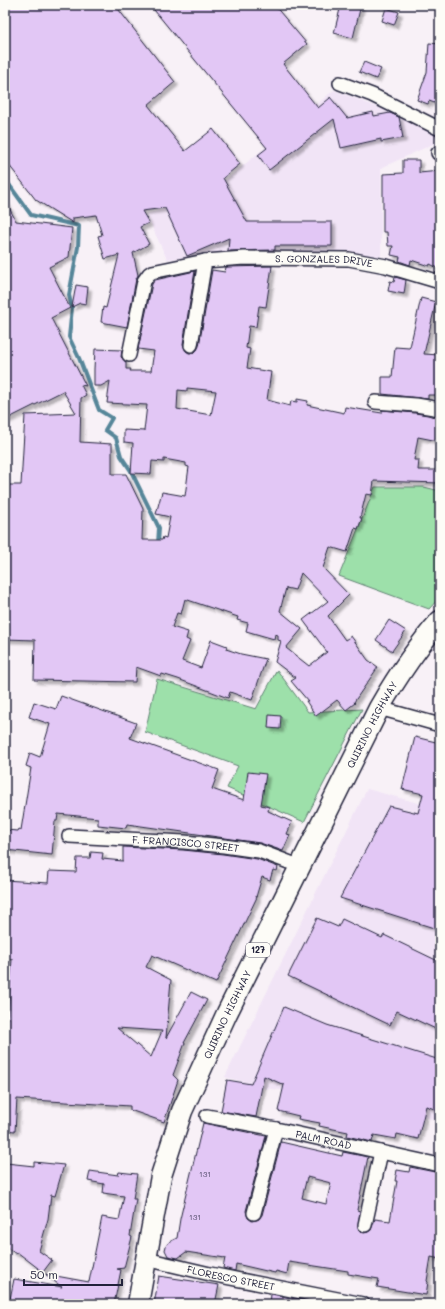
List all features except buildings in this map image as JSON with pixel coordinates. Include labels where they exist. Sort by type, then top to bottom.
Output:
[{"type":"main road","name":"QUIRINO HIGHWAY","points":[[138,1304],[161,1176],[182,1111],[299,866],[379,708],[416,649],[440,621]]},
{"type":"street","points":[[340,83],[372,95],[440,129]]},
{"type":"street","name":"S. GONZALES DRIVE","points":[[129,355],[144,281],[152,272],[205,261],[244,258],[350,259],[386,266],[440,282]]},
{"type":"street","points":[[191,345],[205,261]]},
{"type":"street","points":[[375,402],[416,405],[440,409]]},
{"type":"street","points":[[379,708],[440,725]]},
{"type":"street","name":"F. FRANCISCO STREET","points":[[69,836],[184,842],[224,846],[259,852],[299,866]]},
{"type":"street","name":"PALM ROAD","points":[[207,1116],[276,1129],[440,1165]]},
{"type":"street","points":[[254,1213],[276,1129]]},
{"type":"street","points":[[365,1225],[381,1152]]},
{"type":"street","name":"FLORESCO STREET","points":[[146,1259],[210,1274],[363,1304]]},
{"type":"shaded area","points":[[334,90],[437,131],[435,143],[381,168],[381,256],[237,254],[167,259],[146,214],[203,199]]},
{"type":"shaded area","points":[[367,789],[440,809],[440,1121],[348,1099],[264,1088],[225,1077]]},
{"type":"green space","points":[[375,487],[424,487],[440,491],[440,597],[429,609],[339,576]]},
{"type":"green space","points":[[277,670],[308,712],[362,709],[304,822],[227,788],[238,766],[145,732],[157,679],[256,709]]},
{"type":"waterway","points":[[5,179],[31,215],[79,226],[78,247],[69,295],[72,308],[69,337],[79,358],[99,410],[112,418],[105,430],[116,438],[121,456],[131,471],[159,528],[158,544]]}]
